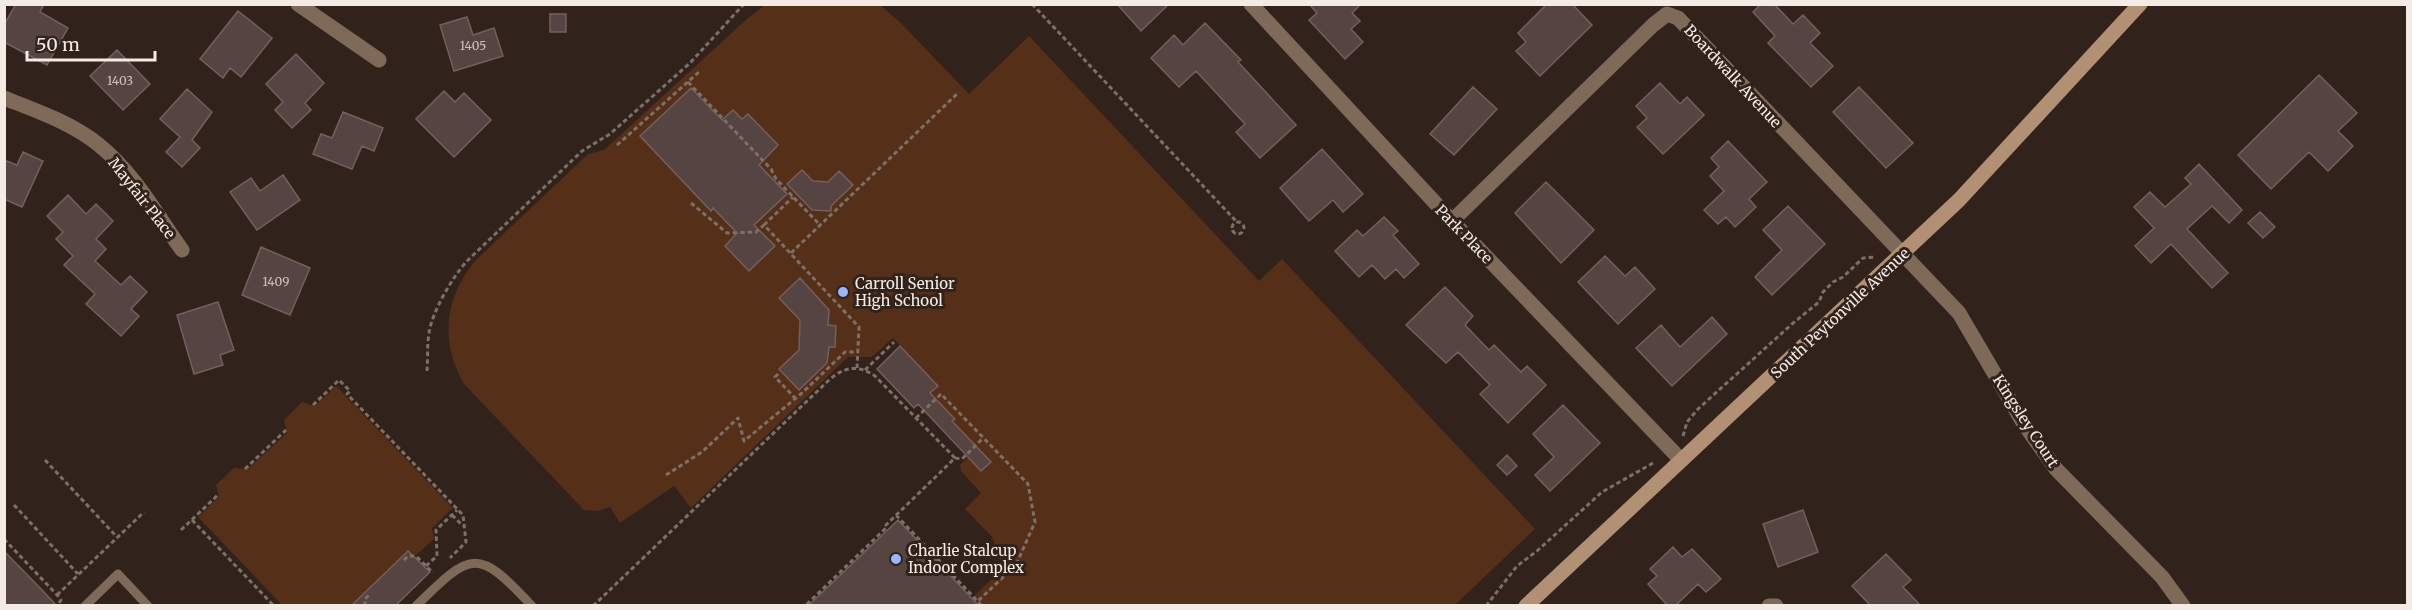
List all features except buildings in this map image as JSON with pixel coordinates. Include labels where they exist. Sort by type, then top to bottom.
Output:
[{"type":"street","points":[[298,4],[379,60]]},
{"type":"street","name":"Park Place","points":[[1251,4],[1452,221],[1676,455]]},
{"type":"street","name":"South Peytonville Avenue","points":[[1526,606],[1676,455],[1897,250],[1959,200],[2140,4]]},
{"type":"street","name":"Boardwalk Avenue","points":[[1452,221],[1667,14],[1678,18],[1897,250]]},
{"type":"street","name":"Mayfair Place","points":[[4,98],[48,116],[100,146],[124,168],[183,250]]},
{"type":"street","name":"Kingsley Court","points":[[1897,250],[1959,313],[2024,423],[2056,469],[2162,577],[2183,606]]},
{"type":"street","points":[[1768,606],[1776,606]]},
{"type":"lane","points":[[416,606],[453,571],[475,563],[481,563],[494,569],[532,606]]},
{"type":"lane","points":[[85,606],[118,574],[148,606]]},
{"type":"path","points":[[427,371],[432,320],[466,262],[577,156],[610,134],[690,63],[744,4]]},
{"type":"path","points":[[1032,4],[1236,221],[1244,226],[1240,234],[1232,230],[1236,221]]},
{"type":"path","points":[[618,145],[699,72]]},
{"type":"path","points":[[688,82],[771,169],[776,179],[820,225]]},
{"type":"path","points":[[791,253],[958,92]]},
{"type":"path","points":[[691,203],[727,232],[756,232],[793,197]]},
{"type":"path","points":[[764,225],[859,327],[857,368]]},
{"type":"path","points":[[1486,605],[1517,566],[1537,551],[1602,492],[1650,464],[1676,455],[1687,422],[1698,409],[1819,302],[1823,292],[1833,282],[1843,277],[1863,258],[1880,257],[1897,250]]},
{"type":"path","points":[[865,370],[894,342]]},
{"type":"path","points":[[666,475],[702,452],[738,418],[744,441],[845,352],[858,352]]},
{"type":"path","points":[[593,606],[829,380],[844,369],[857,368],[875,376],[955,458],[962,459],[984,438]]},
{"type":"path","points":[[778,374],[775,377],[795,398]]},
{"type":"path","points":[[313,405],[339,380],[350,391],[347,394],[458,509],[463,515],[466,542],[450,558]]},
{"type":"path","points":[[916,418],[941,394],[1028,484],[1035,522],[1016,565],[978,602]]},
{"type":"path","points":[[245,469],[286,430]]},
{"type":"path","points":[[805,606],[955,458]]},
{"type":"path","points":[[45,460],[117,537]]},
{"type":"path","points":[[181,530],[219,494]]},
{"type":"path","points":[[14,505],[78,574]]},
{"type":"path","points":[[426,566],[437,556],[436,530],[458,509]]},
{"type":"path","points":[[57,594],[144,512]]},
{"type":"path","points":[[452,515],[465,527]]},
{"type":"path","points":[[896,515],[982,606]]},
{"type":"path","points":[[192,520],[274,606]]},
{"type":"path","points":[[4,539],[57,594],[61,600],[57,606]]},
{"type":"path","points":[[222,550],[226,546]]},
{"type":"path","points":[[404,560],[408,556],[416,556],[433,574],[442,566]]},
{"type":"path","points":[[365,606],[365,599],[370,594]]},
{"type":"shaded area","name":"Carroll Senior High School","points":[[766,4],[879,4],[900,22],[969,94],[1029,36],[1259,281],[1282,259],[1535,529],[1455,605],[979,605],[972,598],[1003,568],[992,537],[965,509],[981,493],[961,471],[960,465],[971,454],[952,421],[955,419],[942,406],[925,398],[938,385],[893,338],[872,357],[848,357],[691,508],[674,486],[620,523],[610,507],[597,511],[584,510],[464,384],[451,352],[449,336],[449,321],[457,290],[475,261],[588,154],[604,150]]},
{"type":"shaded area","points":[[336,386],[453,508],[432,528],[434,539],[416,555],[405,554],[363,594],[364,606],[282,605],[198,517],[219,497],[216,485],[234,468],[248,469],[287,433],[284,420],[302,402],[315,406]]},
{"type":"place","name":"Carroll Senior High School","points":[[843,292]]},
{"type":"place","name":"Charlie Stalcup Indoor Complex","points":[[896,559]]}]
